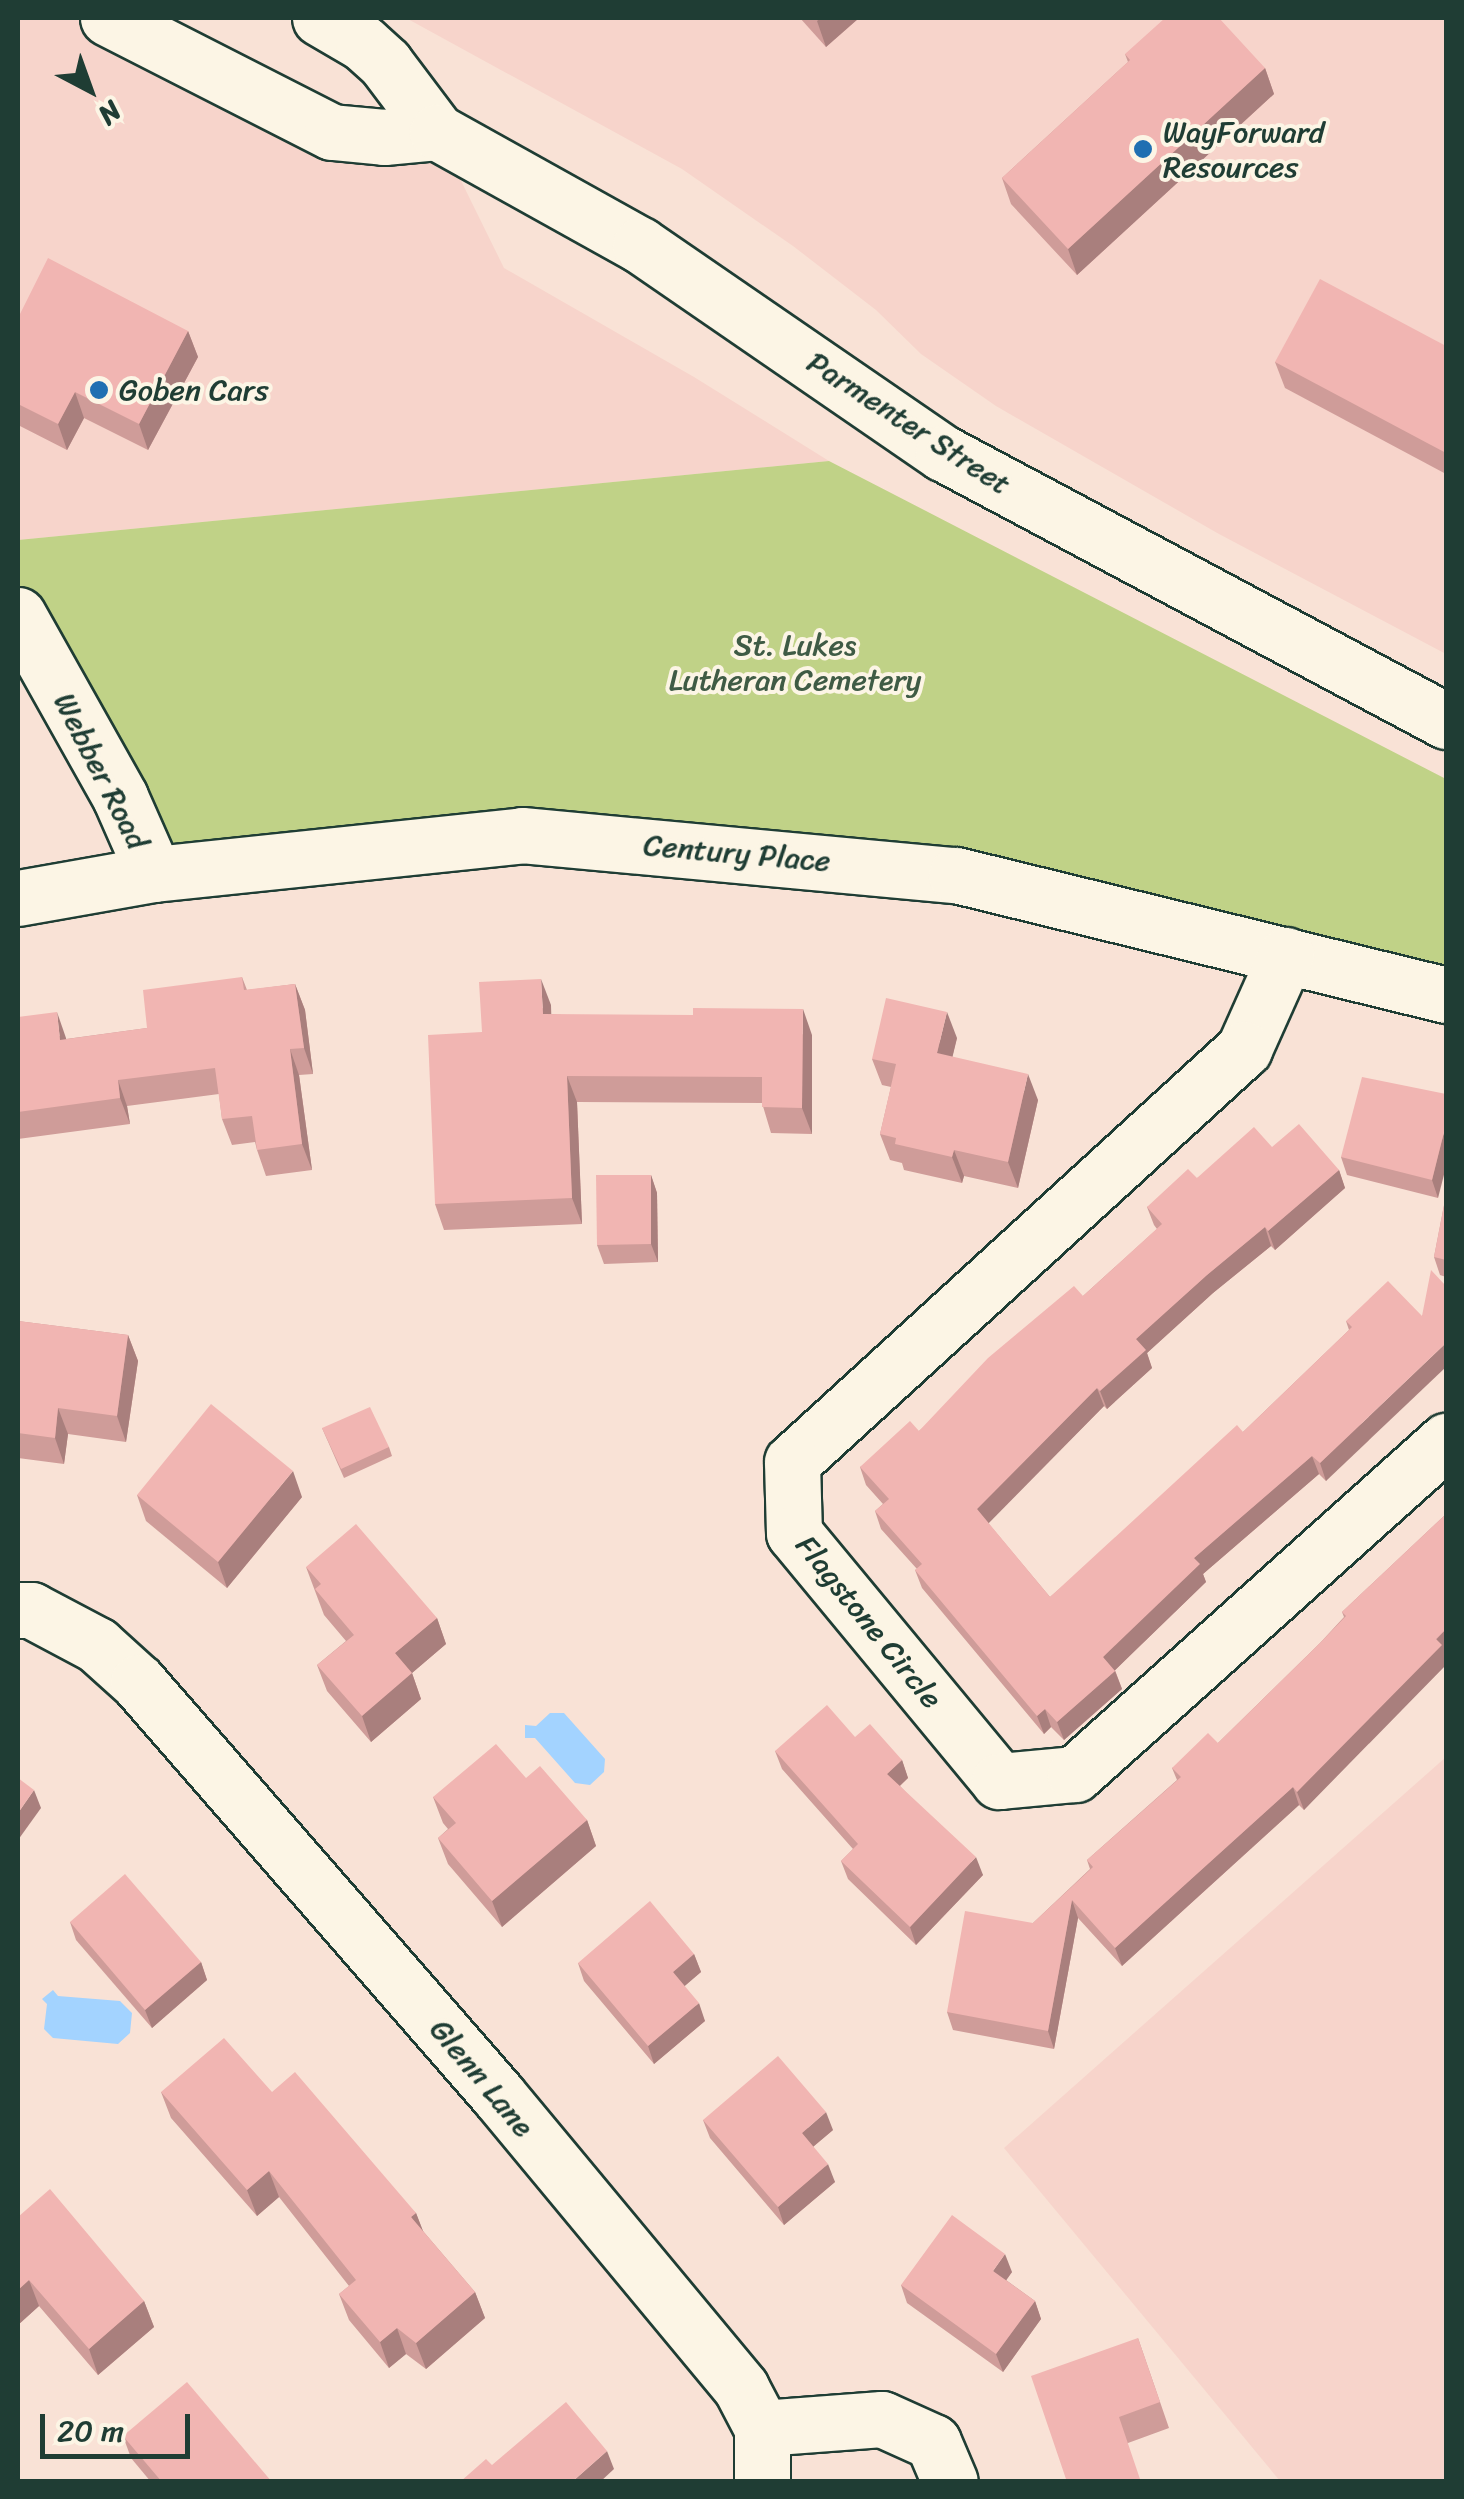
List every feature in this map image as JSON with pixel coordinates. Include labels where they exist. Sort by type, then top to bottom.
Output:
[{"type":"street","points":[[108,18],[332,132],[384,137],[438,132]]},
{"type":"street","name":"Parmenter Street","points":[[320,18],[363,43],[385,64],[438,132],[640,245],[943,453],[1446,720]]},
{"type":"street","name":"Webber Road","points":[[18,615],[120,797],[154,874]]},
{"type":"street","name":"Century Place","points":[[18,898],[154,874],[522,835],[956,875],[1446,995]]},
{"type":"street","name":"Flagstone Circle","points":[[1286,955],[1244,1049],[792,1462],[794,1534],[999,1782],[1075,1774],[1446,1441]]},
{"type":"street","name":"Glenn Lane","points":[[18,1610],[31,1610],[97,1645],[138,1682],[498,2095],[741,2388],[762,2428]]},
{"type":"street","points":[[762,2482],[762,2428],[882,2419],[933,2442],[950,2482]]},
{"type":"shaded area","points":[[18,18],[108,18],[305,121],[437,132],[504,268],[694,377],[829,461],[18,540]]},
{"type":"shaded area","points":[[406,18],[1446,18],[1446,654],[1219,534],[996,406],[921,354],[876,310],[793,246],[682,169]]},
{"type":"shaded area","points":[[1446,1757],[1446,2481],[1280,2481],[1004,2148]]},
{"type":"green space","name":"St. Lukes Lutheran Cemetery","points":[[829,461],[1446,779],[1446,995],[736,852],[154,874],[18,615],[18,540]]},
{"type":"water","points":[[550,1713],[564,1713],[605,1759],[604,1772],[590,1785],[575,1783],[535,1738],[525,1738],[525,1725],[536,1726]]},
{"type":"water","points":[[53,1990],[58,1996],[120,2001],[132,2013],[130,2033],[118,2044],[53,2038],[44,2029],[47,2004],[42,1999]]},
{"type":"building","name":"WayForward Resources","points":[[1165,18],[1219,18],[1265,68],[1068,249],[1002,178],[1130,60],[1125,54]]},
{"type":"building","name":"Goben Cars","points":[[48,258],[188,331],[139,424],[75,392],[58,424],[18,404],[18,318]]},
{"type":"building","points":[[1320,279],[1446,346],[1446,453],[1275,362]]},
{"type":"building","points":[[242,977],[244,990],[295,984],[304,1048],[290,1049],[302,1144],[257,1150],[252,1116],[222,1119],[215,1068],[118,1080],[120,1098],[18,1112],[18,1017],[57,1012],[60,1040],[147,1028],[143,990]]},
{"type":"building","points":[[541,979],[543,1014],[693,1015],[693,1008],[803,1009],[802,1108],[762,1107],[762,1077],[567,1076],[572,1198],[435,1204],[428,1035],[482,1032],[479,982]]},
{"type":"building","points":[[886,998],[947,1012],[937,1053],[1028,1074],[1008,1162],[954,1150],[952,1157],[895,1144],[896,1138],[880,1134],[896,1064],[872,1059]]},
{"type":"building","points":[[1362,1077],[1446,1094],[1446,1124],[1432,1180],[1341,1157]]},
{"type":"building","points":[[1299,1124],[1339,1170],[1268,1231],[1265,1227],[1207,1275],[1136,1339],[1146,1350],[1100,1391],[1097,1388],[977,1509],[1050,1597],[1237,1425],[1243,1432],[1352,1327],[1346,1321],[1388,1281],[1422,1316],[1431,1270],[1446,1286],[1446,1343],[1320,1463],[1312,1456],[1194,1558],[1200,1564],[1103,1657],[1115,1671],[1057,1722],[1045,1709],[1037,1716],[915,1570],[922,1564],[875,1511],[889,1499],[860,1467],[910,1421],[919,1431],[988,1358],[1074,1286],[1083,1296],[1162,1224],[1147,1207],[1188,1169],[1197,1178],[1254,1127],[1272,1147]]},
{"type":"building","points":[[596,1175],[651,1175],[651,1244],[597,1245]]},
{"type":"building","points":[[1446,1195],[1446,1260],[1434,1257]]},
{"type":"building","points":[[18,1321],[128,1335],[117,1416],[58,1408],[55,1438],[18,1433]]},
{"type":"building","points":[[211,1404],[293,1471],[218,1562],[137,1495]]},
{"type":"building","points":[[370,1407],[389,1447],[341,1469],[322,1428]]},
{"type":"building","points":[[1446,1514],[1446,1629],[1436,1639],[1442,1645],[1297,1792],[1293,1787],[1115,1948],[1072,1900],[1048,2031],[947,2012],[965,1911],[1033,1923],[1093,1867],[1087,1860],[1181,1777],[1172,1768],[1208,1733],[1218,1743],[1346,1616],[1342,1612]]},
{"type":"building","points":[[356,1524],[437,1618],[395,1653],[412,1673],[362,1716],[317,1665],[354,1635],[315,1589],[321,1584],[306,1567]]},
{"type":"building","points":[[827,1705],[855,1737],[870,1724],[902,1760],[887,1774],[976,1857],[910,1927],[841,1861],[858,1844],[775,1751]]},
{"type":"building","points":[[496,1744],[526,1778],[540,1766],[587,1820],[492,1901],[438,1838],[456,1823],[433,1797]]},
{"type":"building","points":[[18,1778],[34,1790],[18,1813]]},
{"type":"building","points":[[125,1874],[201,1962],[145,2010],[70,1922]]},
{"type":"building","points":[[650,1901],[694,1954],[673,1972],[699,2003],[648,2046],[578,1963]]},
{"type":"building","points":[[224,2038],[272,2092],[295,2072],[416,2213],[411,2217],[475,2292],[416,2343],[397,2328],[380,2342],[339,2294],[356,2280],[269,2171],[247,2190],[161,2092]]},
{"type":"building","points":[[778,2056],[826,2112],[802,2133],[828,2164],[778,2207],[703,2120]]},
{"type":"building","points":[[50,2189],[144,2301],[89,2349],[29,2280],[18,2290],[18,2217]]},
{"type":"building","points":[[952,2215],[1005,2254],[993,2271],[1035,2301],[996,2354],[901,2285]]},
{"type":"building","points":[[1138,2338],[1160,2402],[1119,2417],[1141,2482],[1067,2482],[1031,2376]]},
{"type":"building","points":[[187,2382],[272,2482],[162,2482],[123,2436]]},
{"type":"building","points":[[566,2402],[607,2451],[572,2482],[460,2482],[486,2459],[492,2465]]},
{"type":"place","name":"WayForward Resources","points":[[1143,149]]},
{"type":"place","name":"Goben Cars","points":[[99,390]]}]
